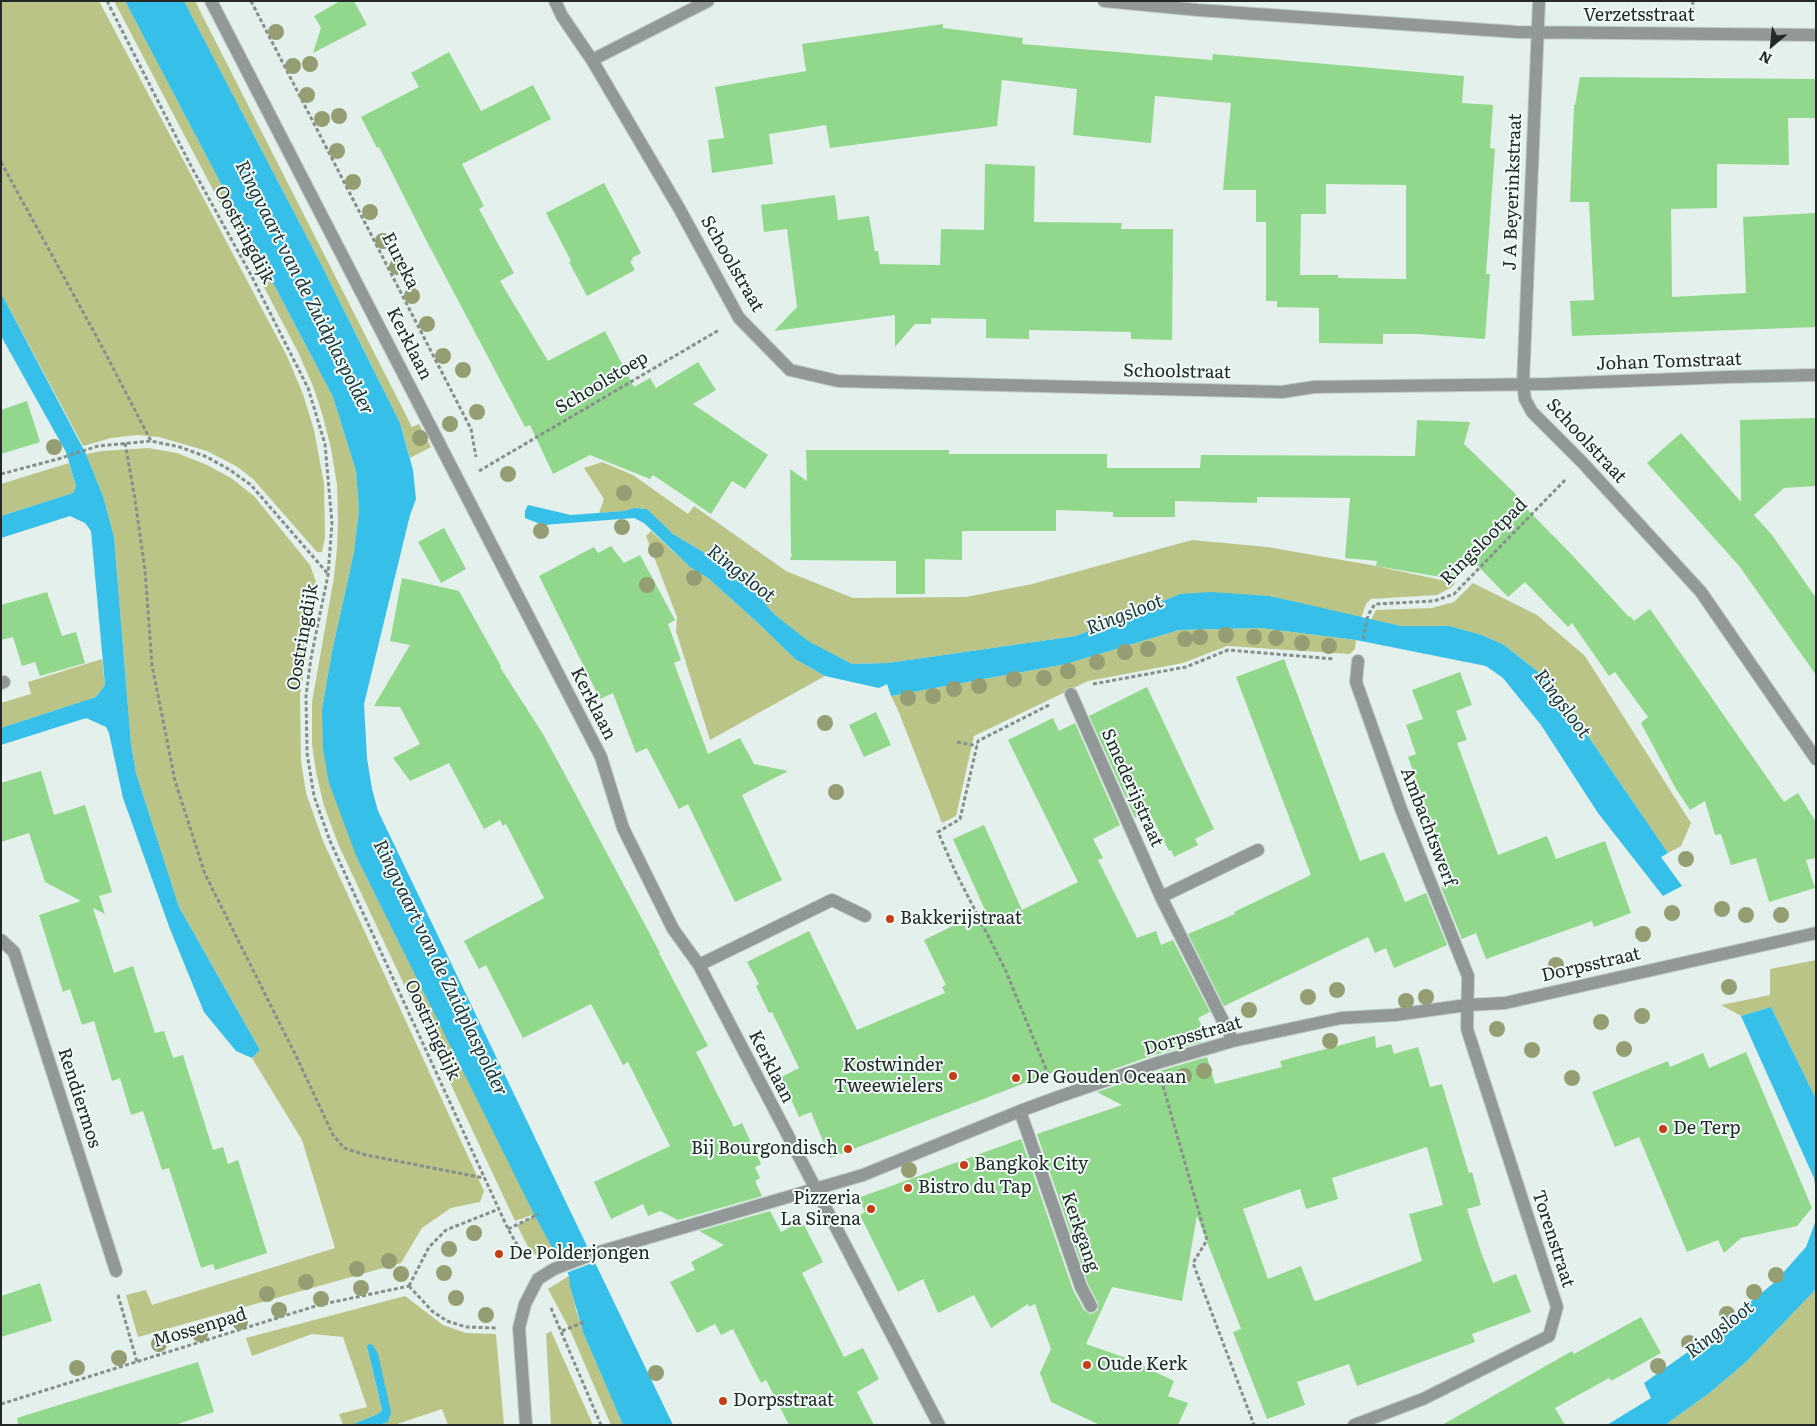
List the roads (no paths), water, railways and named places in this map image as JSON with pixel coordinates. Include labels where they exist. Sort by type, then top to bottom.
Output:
[{"type":"street","name":"Kerklaan","points":[[211,1],[434,430],[601,758],[623,828],[673,929],[699,965],[939,1425]]},
{"type":"street","name":"Schoolstraat","points":[[555,1],[562,16],[592,60],[679,208],[739,318],[790,370],[838,381],[1282,392],[1314,387],[1523,384],[1525,399],[1532,412],[1582,462],[1700,592],[1816,759]]},
{"type":"street","points":[[592,60],[708,1]]},
{"type":"street","name":"Verzetsstraat","points":[[1104,1],[1198,10],[1537,33],[1816,35]]},
{"type":"street","name":"J A Beyerinkstraat","points":[[1523,384],[1539,1]]},
{"type":"street","name":"Johan Tomstraat","points":[[1523,384],[1816,375]]},
{"type":"street","name":"Ambachtswerf","points":[[1358,661],[1356,682],[1401,809],[1468,976],[1466,1005]]},
{"type":"street","name":"Smederijstraat","points":[[1071,694],[1161,897],[1233,1041]]},
{"type":"street","points":[[1161,897],[1258,850]]},
{"type":"street","points":[[699,965],[832,900],[865,916]]},
{"type":"street","name":"Dorpsstraat","points":[[526,1425],[519,1328],[526,1304],[538,1280],[554,1269],[599,1252],[814,1188],[863,1176],[1058,1097],[1156,1063],[1233,1041],[1341,1018],[1395,1015],[1466,1005],[1504,1003],[1816,933]]},
{"type":"street","name":"Rendiermos","points":[[1,940],[14,952],[116,1271]]},
{"type":"street","name":"Torenstraat","points":[[1354,1425],[1423,1399],[1549,1336],[1557,1307],[1466,1029],[1466,1005]]},
{"type":"street","name":"Kerkgang","points":[[1020,1111],[1081,1287],[1091,1306]]},
{"type":"water","name":"Ringvaart van de Zuidplaspolder","points":[[125,1],[184,1],[322,266],[400,423],[413,470],[416,499],[410,515],[364,704],[367,758],[372,789],[378,811],[673,1425],[623,1425],[583,1332],[569,1276],[559,1253],[555,1253],[535,1216],[357,858],[329,783],[323,749],[322,709],[332,652],[354,552],[359,510],[356,471],[333,397]]},
{"type":"water","points":[[1,293],[86,454],[103,496],[114,537],[131,744],[136,773],[179,907],[260,1050],[252,1058],[236,1051],[204,1012],[170,929],[123,798],[109,733],[106,727],[86,718],[1,745],[1,728],[96,697],[105,685],[91,531],[85,523],[70,516],[1,538],[1,516],[73,493],[76,486],[66,452],[1,336]]},
{"type":"water","name":"Ringsloot","points":[[528,505],[571,515],[624,511],[634,508],[647,509],[673,534],[735,571],[774,614],[808,641],[852,664],[888,663],[1076,636],[1180,594],[1210,592],[1270,596],[1401,626],[1449,626],[1482,635],[1504,645],[1551,682],[1668,853],[1661,857],[1682,886],[1663,896],[1598,813],[1541,725],[1503,678],[1486,666],[1356,640],[1261,628],[1179,630],[1066,664],[891,696],[887,684],[879,688],[825,676],[795,659],[708,578],[690,567],[644,523],[634,518],[543,525],[525,518],[525,511]]},
{"type":"water","points":[[1771,1007],[1816,1099],[1816,1189],[1814,1178],[1741,1016]]},
{"type":"water","name":"Ringsloot","points":[[1816,1220],[1816,1289],[1746,1362],[1708,1394],[1665,1425],[1607,1425],[1651,1398],[1644,1383],[1695,1347],[1775,1282],[1806,1247]]},
{"type":"water","points":[[369,1344],[373,1345],[378,1354],[391,1412],[388,1422],[380,1425],[351,1425],[378,1414],[382,1410],[367,1346]]},
{"type":"place","name":"Bakkerijstraat","points":[[890,919]]},
{"type":"place","name":"Kostwinder Tweewielers","points":[[953,1076]]},
{"type":"place","name":"De Gouden Oceaan","points":[[1016,1078]]},
{"type":"place","name":"De Terp","points":[[1663,1129]]},
{"type":"place","name":"Bij Bourgondisch","points":[[848,1149]]},
{"type":"place","name":"Bangkok City","points":[[964,1165]]},
{"type":"place","name":"Bistro du Tap","points":[[908,1188]]},
{"type":"place","name":"Pizzeria La Sirena","points":[[871,1209]]},
{"type":"place","name":"De Polderjongen","points":[[499,1254]]},
{"type":"place","name":"Oude Kerk","points":[[1087,1365]]},
{"type":"place","name":"Dorpsstraat","points":[[723,1401]]}]
